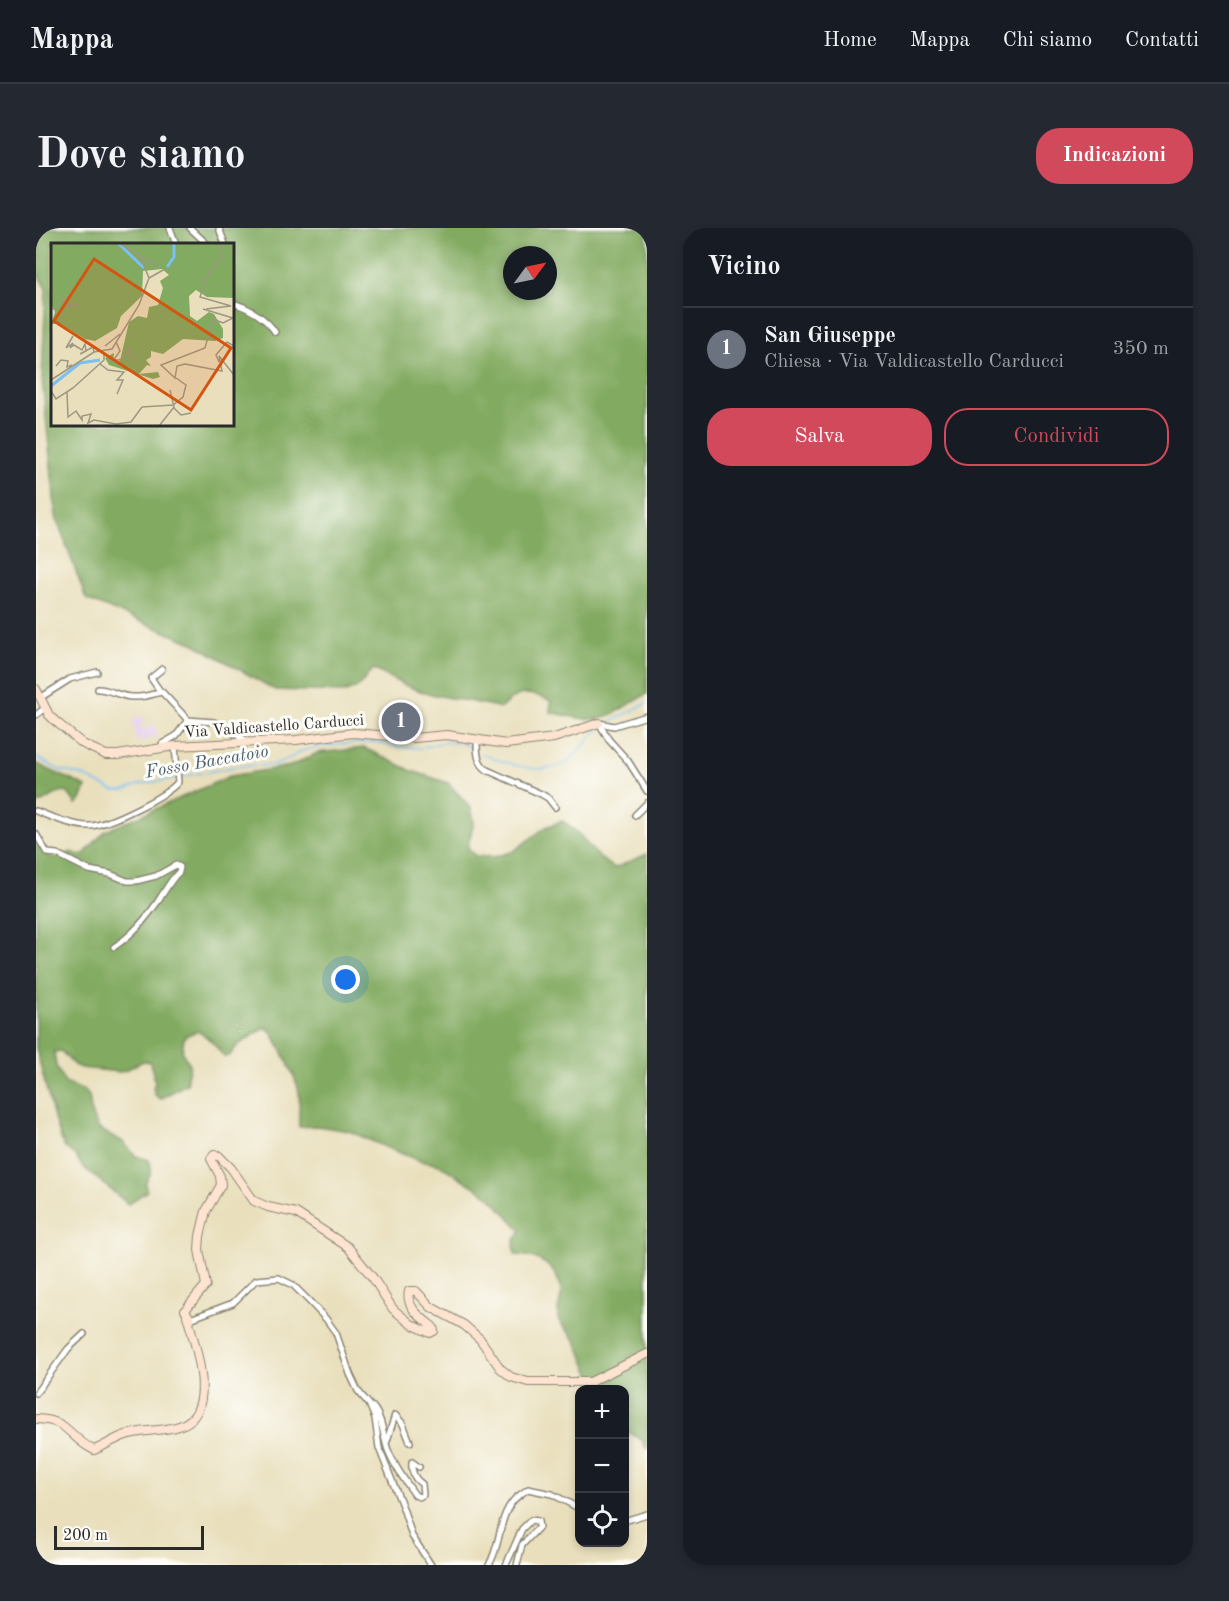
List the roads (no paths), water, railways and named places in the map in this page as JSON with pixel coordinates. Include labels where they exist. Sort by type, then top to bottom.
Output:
[{"type":"street","points":[[170,228],[176,243]]},
{"type":"street","points":[[190,228],[206,243]]},
{"type":"street","points":[[219,228],[225,243]]},
{"type":"street","points":[[234,304],[261,317],[270,324],[275,332]]},
{"type":"street","points":[[162,669],[151,678],[160,691],[188,720],[214,722],[249,742]]},
{"type":"street","points":[[40,698],[70,679],[97,672]]},
{"type":"street","name":"Via Valdicastello Carducci","points":[[36,689],[49,715],[71,735],[100,753],[118,755],[174,746],[296,740],[353,733],[414,738],[447,735],[477,745],[506,744],[569,734],[598,723]]},
{"type":"street","points":[[98,689],[132,698],[150,697],[160,691]]},
{"type":"street","points":[[36,715],[45,708]]},
{"type":"street","points":[[598,723],[614,726],[647,716]]},
{"type":"street","points":[[161,748],[162,744],[176,736],[188,720]]},
{"type":"street","points":[[598,723],[628,761],[647,791]]},
{"type":"street","points":[[477,745],[478,759],[487,770],[542,794],[555,807]]},
{"type":"street","points":[[36,811],[50,817],[90,826],[147,804],[175,786],[179,777],[174,746]]},
{"type":"street","points":[[635,815],[647,803]]},
{"type":"street","points":[[36,834],[47,853],[57,854],[89,870],[110,874],[127,881],[156,876],[176,865],[180,867],[179,872],[161,897],[129,937],[114,947]]},
{"type":"street","points":[[36,1419],[52,1420],[66,1426],[83,1444],[94,1449],[113,1443],[124,1436],[179,1426],[190,1421],[203,1389],[197,1349],[185,1310],[206,1285],[199,1250],[206,1211],[221,1185],[220,1176],[211,1159],[214,1155],[219,1156],[231,1167],[254,1201],[268,1207],[296,1213],[348,1247],[393,1308],[411,1324],[430,1333],[434,1331],[433,1327],[411,1306],[409,1291],[416,1291],[430,1307],[464,1325],[480,1339],[501,1368],[511,1377],[528,1382],[590,1382],[647,1353]]},
{"type":"street","points":[[189,1318],[233,1304],[256,1280],[279,1278],[293,1285],[327,1319],[336,1333],[358,1391],[377,1412],[393,1462],[415,1495],[419,1497],[423,1495],[424,1489],[413,1474],[412,1462],[419,1467]]},
{"type":"street","points":[[36,1393],[68,1349],[84,1334]]},
{"type":"street","points":[[369,1404],[377,1425],[379,1448],[403,1508],[411,1536],[431,1565]]},
{"type":"street","points":[[387,1441],[395,1415],[403,1424],[410,1442]]},
{"type":"street","points":[[489,1565],[496,1550],[508,1509],[513,1500],[528,1489],[552,1494],[575,1507]]},
{"type":"street","points":[[629,1519],[647,1514]]},
{"type":"street","points":[[506,1565],[522,1529],[531,1520],[538,1521],[539,1527],[522,1545],[517,1565]]},
{"type":"waterway","name":"Fosso Baccatoio","points":[[608,723],[647,703]]},
{"type":"waterway","name":"Fosso Baccatoio","points":[[481,754],[526,768],[560,766],[578,753],[599,729]]},
{"type":"waterway","name":"Fosso Baccatoio","points":[[181,777],[239,766],[272,765],[291,758],[299,752],[341,744],[375,742],[420,748],[446,742],[465,744],[476,752]]},
{"type":"waterway","name":"Fosso Baccatoio","points":[[36,757],[59,770],[81,775],[115,791],[124,791],[138,785],[176,778]]},
{"type":"place","name":"San Giuseppe","points":[[401,722]]}]
